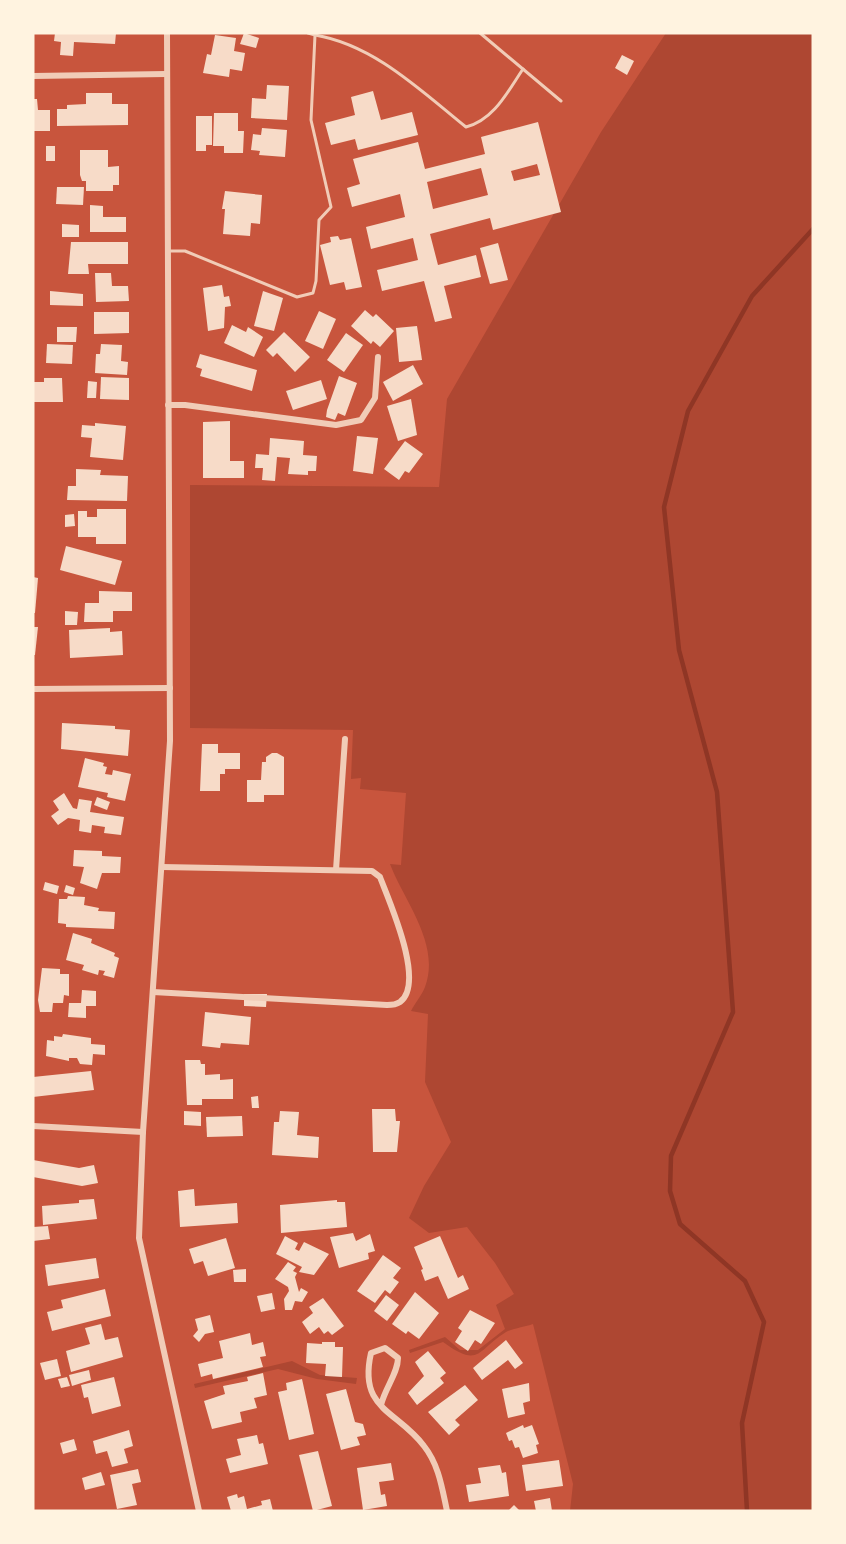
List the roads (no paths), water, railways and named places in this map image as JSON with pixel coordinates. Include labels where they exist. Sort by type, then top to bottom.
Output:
[{"type":"street","points":[[167,33],[170,741],[143,1132],[139,1238],[199,1511]]},
{"type":"street","points":[[33,76],[166,74]]},
{"type":"street","points":[[168,405],[185,405],[336,425],[362,420],[375,398],[378,357]]},
{"type":"street","points":[[33,689],[170,688]]},
{"type":"street","points":[[336,870],[345,739]]},
{"type":"street","points":[[153,992],[387,1005],[399,1003],[406,995],[409,984],[406,950],[380,877],[372,871],[162,867]]},
{"type":"street","points":[[33,1126],[143,1132]]},
{"type":"street","points":[[381,1405],[385,1388],[398,1367],[398,1358],[393,1351],[385,1348],[371,1353],[368,1381],[371,1396],[381,1405],[411,1432],[429,1455],[440,1478],[447,1511]]},
{"type":"lane","points":[[308,33],[354,45],[394,70],[466,127],[483,120],[497,108],[523,69]]},
{"type":"lane","points":[[480,33],[561,101]]},
{"type":"lane","points":[[167,251],[185,251],[297,297],[313,293],[316,281],[319,220],[331,207],[311,120],[315,34]]},
{"type":"waterway","points":[[747,1511],[742,1423],[764,1322],[745,1281],[680,1224],[670,1191],[671,1156],[733,1012],[717,792],[679,650],[664,507],[688,411],[752,296],[813,229]]}]
